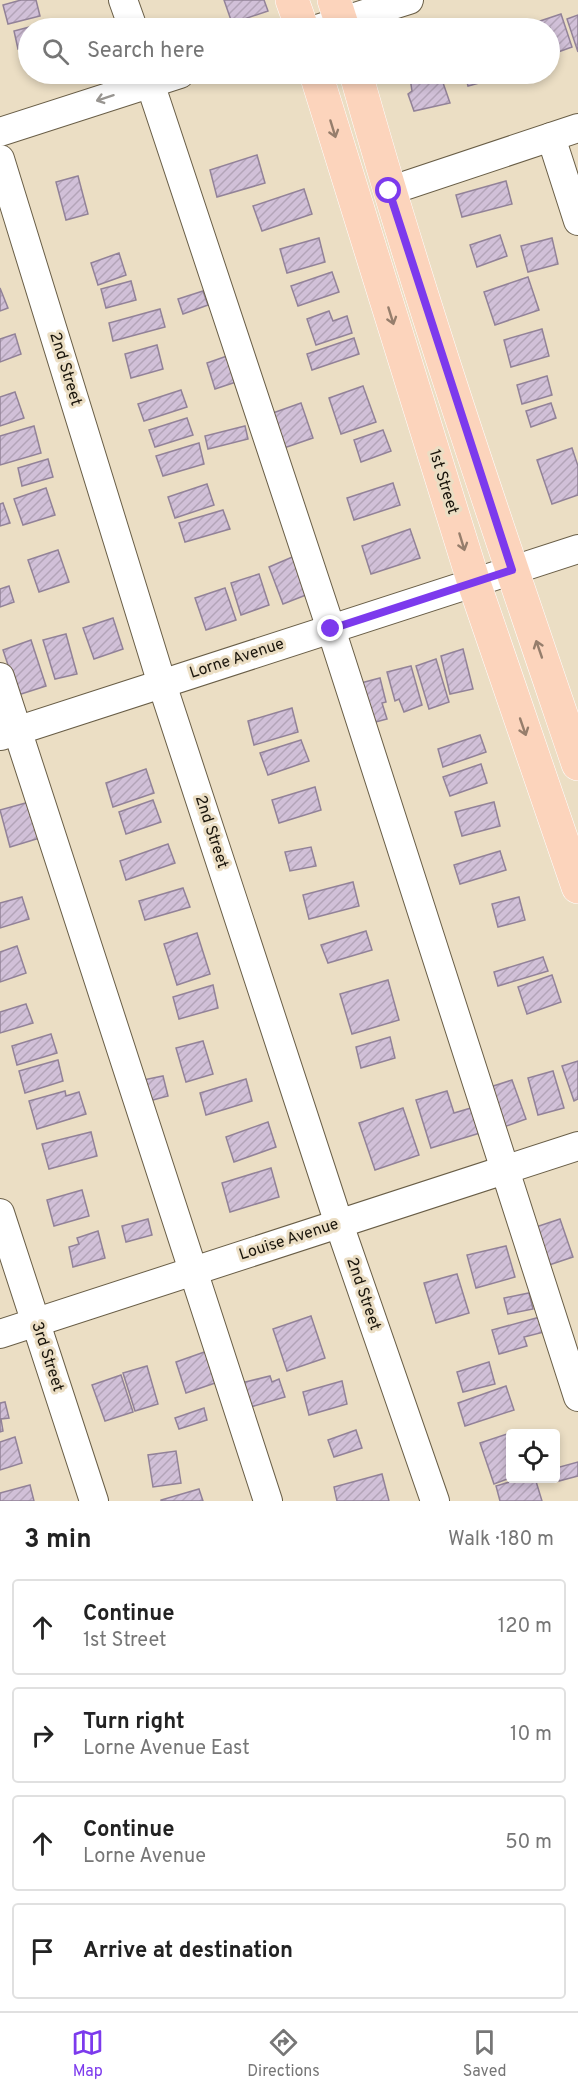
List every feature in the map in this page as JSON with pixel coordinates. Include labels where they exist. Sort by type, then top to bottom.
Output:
[{"type":"main road","points":[[292,0],[298,18]]},
{"type":"main road","name":"1st Street","points":[[319,84],[474,583],[578,887]]},
{"type":"main road","points":[[359,84],[389,191],[512,570],[578,764]]},
{"type":"street","points":[[123,0],[129,18]]},
{"type":"street","points":[[342,18],[409,0]]},
{"type":"street","points":[[0,132],[132,84]]},
{"type":"street","points":[[151,84],[331,629],[578,1397]]},
{"type":"street","points":[[389,191],[578,128]]},
{"type":"street","points":[[551,136],[578,221]]},
{"type":"street","name":"2nd Street","points":[[0,159],[162,684],[339,1224],[435,1501]]},
{"type":"street","name":"Lorne Avenue","points":[[9,734],[578,549]]},
{"type":"street","points":[[0,677],[9,734],[194,1271],[267,1501]]},
{"type":"street","name":"Louise Avenue","points":[[0,1334],[578,1146]]},
{"type":"street","name":"3rd Street","points":[[0,1213],[94,1501]]},
{"type":"building","points":[[21,0],[36,0],[40,16],[18,18],[18,22],[8,24],[3,5]]},
{"type":"building","points":[[224,0],[264,0],[268,11],[247,18],[230,18]]},
{"type":"building","points":[[561,14],[572,47],[560,51],[560,18],[549,18]]},
{"type":"building","points":[[578,15],[578,52],[567,19]]},
{"type":"building","points":[[18,30],[18,49],[14,31]]},
{"type":"building","points":[[411,84],[443,84],[450,103],[414,111],[408,94],[412,91]]},
{"type":"building","points":[[257,155],[265,183],[217,197],[210,170]]},
{"type":"building","points":[[78,176],[88,214],[66,220],[56,182]]},
{"type":"building","points":[[506,181],[512,204],[462,217],[456,195]]},
{"type":"building","points":[[304,189],[312,214],[262,231],[253,206]]},
{"type":"building","points":[[500,235],[507,256],[477,267],[470,245]]},
{"type":"building","points":[[319,238],[325,262],[287,273],[280,249]]},
{"type":"building","points":[[552,238],[558,264],[528,272],[521,246]]},
{"type":"building","points":[[119,253],[126,275],[98,285],[91,263]]},
{"type":"building","points":[[332,272],[339,292],[298,306],[291,286]]},
{"type":"building","points":[[528,277],[539,310],[495,325],[484,292]]},
{"type":"building","points":[[131,281],[136,300],[106,308],[101,289]]},
{"type":"building","points":[[0,288],[8,308],[0,311]]},
{"type":"building","points":[[203,291],[208,305],[183,314],[178,299]]},
{"type":"building","points":[[160,309],[165,327],[113,341],[109,323]]},
{"type":"building","points":[[329,311],[333,321],[347,316],[352,333],[316,345],[307,319]]},
{"type":"building","points":[[542,329],[549,356],[511,367],[504,340]]},
{"type":"building","points":[[15,334],[21,354],[0,362],[0,339]]},
{"type":"building","points":[[354,338],[359,354],[312,370],[307,354]]},
{"type":"building","points":[[157,345],[163,369],[131,378],[125,354]]},
{"type":"building","points":[[227,356],[236,382],[215,389],[207,363]]},
{"type":"building","points":[[547,376],[552,395],[522,404],[517,385]]},
{"type":"building","points":[[363,386],[376,422],[341,434],[329,398]]},
{"type":"building","points":[[181,390],[187,407],[144,421],[138,404]]},
{"type":"building","points":[[15,392],[24,418],[0,426],[0,397]]},
{"type":"building","points":[[301,403],[313,438],[281,449],[270,414]]},
{"type":"building","points":[[551,403],[556,418],[531,427],[526,411]]},
{"type":"building","points":[[187,418],[193,435],[155,447],[149,430]]},
{"type":"building","points":[[34,426],[41,453],[0,465],[0,436]]},
{"type":"building","points":[[245,426],[248,439],[208,449],[205,436]]},
{"type":"building","points":[[383,430],[391,451],[361,462],[354,440]]},
{"type":"building","points":[[199,443],[204,464],[163,476],[156,456]]},
{"type":"building","points":[[572,448],[578,466],[578,495],[552,504],[537,460]]},
{"type":"building","points":[[48,459],[53,477],[22,486],[18,468]]},
{"type":"building","points":[[393,483],[400,505],[354,520],[347,498]]},
{"type":"building","points":[[207,484],[214,505],[175,518],[168,497]]},
{"type":"building","points":[[46,488],[55,515],[23,525],[14,499]]},
{"type":"building","points":[[3,503],[10,523],[0,526],[0,504]]},
{"type":"building","points":[[223,510],[230,529],[185,542],[179,523]]},
{"type":"building","points":[[410,529],[420,558],[371,574],[362,546]]},
{"type":"building","points":[[58,550],[69,582],[39,592],[28,560]]},
{"type":"building","points":[[297,555],[311,593],[283,604],[269,567]]},
{"type":"building","points":[[259,574],[269,605],[241,615],[231,583]]},
{"type":"building","points":[[9,586],[14,602],[0,607],[0,589]]},
{"type":"building","points":[[225,588],[236,620],[206,630],[195,598]]},
{"type":"building","points":[[113,618],[123,649],[94,659],[83,628]]},
{"type":"building","points":[[66,634],[77,674],[55,679],[43,640]]},
{"type":"building","points":[[31,640],[46,686],[18,695],[3,650]]},
{"type":"building","points":[[463,649],[473,689],[450,694],[441,656]]},
{"type":"building","points":[[436,659],[449,702],[429,709],[416,666]]},
{"type":"building","points":[[411,666],[422,705],[404,712],[399,699],[395,701],[387,672]]},
{"type":"building","points":[[380,678],[386,702],[382,703],[387,719],[364,725],[353,685]]},
{"type":"building","points":[[292,708],[298,732],[254,745],[248,721]]},
{"type":"building","points":[[480,735],[486,752],[443,767],[438,749]]},
{"type":"building","points":[[301,740],[309,761],[268,775],[260,753]]},
{"type":"building","points":[[481,764],[487,783],[450,796],[443,777]]},
{"type":"building","points":[[146,769],[154,793],[113,807],[106,783]]},
{"type":"building","points":[[315,787],[321,810],[279,823],[272,800]]},
{"type":"building","points":[[153,800],[161,822],[126,834],[119,812]]},
{"type":"building","points":[[33,801],[43,837],[10,847],[0,810]]},
{"type":"building","points":[[494,802],[500,826],[462,836],[455,812]]},
{"type":"building","points":[[168,844],[175,863],[126,880],[120,861]]},
{"type":"building","points":[[311,847],[316,866],[290,871],[285,852]]},
{"type":"building","points":[[500,851],[506,870],[460,884],[454,865]]},
{"type":"building","points":[[353,882],[359,906],[309,919],[303,895]]},
{"type":"building","points":[[183,888],[190,907],[145,920],[139,901]]},
{"type":"building","points":[[22,897],[29,919],[0,928],[0,903]]},
{"type":"building","points":[[519,897],[525,920],[498,927],[492,904]]},
{"type":"building","points":[[366,931],[372,950],[328,963],[321,945]]},
{"type":"building","points":[[197,933],[210,974],[177,985],[164,944]]},
{"type":"building","points":[[17,946],[26,973],[0,982],[0,952]]},
{"type":"building","points":[[543,957],[548,971],[498,986],[494,972]]},
{"type":"building","points":[[552,975],[561,1002],[527,1014],[518,987]]},
{"type":"building","points":[[388,980],[399,1020],[352,1034],[340,994]]},
{"type":"building","points":[[213,985],[218,1008],[179,1019],[173,997]]},
{"type":"building","points":[[26,1004],[33,1023],[0,1033],[0,1012]]},
{"type":"building","points":[[51,1034],[57,1053],[17,1065],[12,1046]]},
{"type":"building","points":[[390,1037],[395,1058],[361,1068],[356,1047]]},
{"type":"building","points":[[203,1041],[213,1074],[186,1082],[176,1048]]},
{"type":"building","points":[[58,1060],[63,1081],[25,1093],[19,1071]]},
{"type":"building","points":[[578,1061],[578,1099],[574,1101],[562,1066]]},
{"type":"building","points":[[553,1071],[564,1108],[538,1115],[528,1078]]},
{"type":"building","points":[[163,1076],[168,1096],[149,1101],[143,1080]]},
{"type":"building","points":[[246,1079],[252,1101],[206,1115],[200,1093]]},
{"type":"building","points":[[512,1080],[526,1119],[498,1129],[484,1089]]},
{"type":"building","points":[[65,1091],[66,1096],[79,1092],[86,1114],[37,1129],[29,1101]]},
{"type":"building","points":[[447,1091],[454,1113],[471,1108],[480,1133],[431,1148],[416,1100]]},
{"type":"building","points":[[403,1108],[419,1155],[375,1170],[359,1123]]},
{"type":"building","points":[[268,1122],[276,1147],[234,1162],[226,1137]]},
{"type":"building","points":[[91,1132],[97,1156],[49,1169],[42,1144]]},
{"type":"building","points":[[271,1168],[279,1197],[230,1212],[222,1183]]},
{"type":"building","points":[[82,1190],[89,1216],[54,1226],[47,1200]]},
{"type":"building","points":[[148,1219],[152,1235],[126,1242],[122,1226]]},
{"type":"building","points":[[560,1219],[573,1257],[543,1267],[530,1229]]},
{"type":"building","points":[[98,1231],[105,1258],[73,1267],[69,1247],[79,1244],[77,1238]]},
{"type":"building","points":[[506,1246],[515,1277],[476,1288],[467,1255]]},
{"type":"building","points":[[457,1274],[469,1313],[436,1323],[424,1283]]},
{"type":"building","points":[[529,1293],[533,1309],[508,1314],[504,1298]]},
{"type":"building","points":[[311,1316],[325,1358],[287,1371],[273,1329]]},
{"type":"building","points":[[540,1317],[544,1332],[524,1337],[527,1346],[499,1354],[492,1330]]},
{"type":"building","points":[[210,1350],[221,1381],[186,1393],[176,1362]]},
{"type":"building","points":[[489,1362],[495,1384],[463,1392],[457,1372]]},
{"type":"building","points":[[147,1366],[158,1404],[135,1411],[123,1373]]},
{"type":"building","points":[[121,1375],[133,1412],[105,1421],[92,1385]]},
{"type":"building","points":[[270,1376],[272,1382],[279,1379],[285,1397],[247,1408],[241,1383]]},
{"type":"building","points":[[342,1381],[347,1404],[309,1415],[303,1392]]},
{"type":"building","points":[[506,1386],[514,1410],[465,1426],[458,1403]]},
{"type":"building","points":[[5,1402],[9,1418],[1,1419],[3,1431],[0,1432],[0,1403]]},
{"type":"building","points":[[204,1408],[207,1420],[179,1429],[175,1418]]},
{"type":"building","points":[[356,1430],[362,1448],[334,1457],[328,1440]]},
{"type":"building","points":[[506,1434],[506,1480],[494,1484],[480,1443]]},
{"type":"building","points":[[15,1437],[22,1463],[0,1470],[0,1442]]},
{"type":"building","points":[[176,1451],[181,1483],[153,1487],[148,1455]]},
{"type":"building","points":[[578,1462],[578,1476],[560,1481],[560,1467]]},
{"type":"building","points":[[382,1474],[389,1501],[337,1501],[334,1487]]},
{"type":"building","points":[[506,1483],[537,1483],[542,1501],[500,1501],[496,1486]]},
{"type":"building","points":[[30,1485],[34,1501],[0,1501],[0,1493]]},
{"type":"building","points":[[199,1489],[203,1501],[161,1501],[161,1500]]},
{"type":"route","points":[[331,629],[512,570],[389,191]]}]
